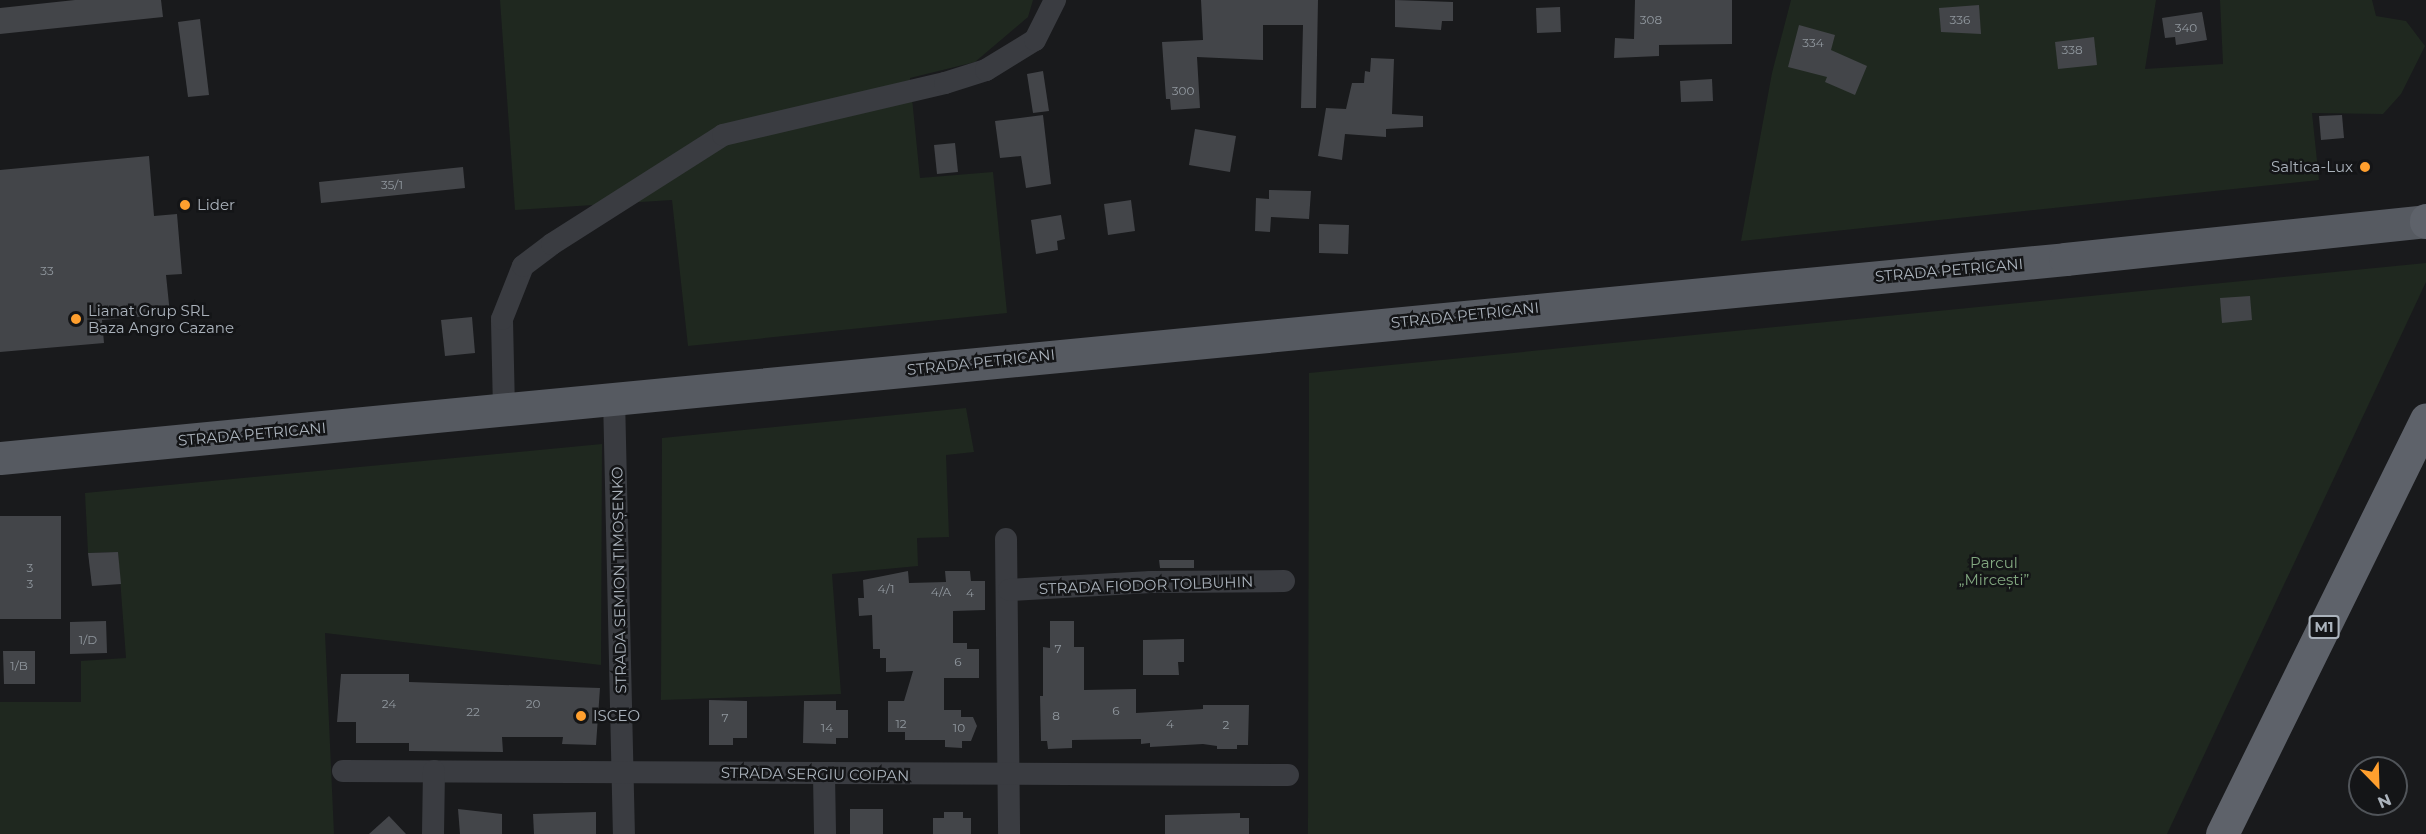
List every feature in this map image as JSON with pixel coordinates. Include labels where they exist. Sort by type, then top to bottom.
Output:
[{"type":"highway","name":"M1","points":[[2222,834],[2426,420]]},
{"type":"main road","name":"STRADA PETRICANI","points":[[0,458],[614,397],[2065,259],[2426,221]]},
{"type":"street","points":[[504,409],[502,319],[523,266],[552,244],[723,135],[945,83],[986,70],[1035,40],[1055,0]]},
{"type":"street","name":"STRADA SEMION TIMOȘENKO","points":[[614,397],[624,834]]},
{"type":"street","points":[[1006,539],[1009,590],[1009,834]]},
{"type":"street","name":"STRADA FIODOR TOLBUHIN","points":[[1009,590],[1151,582],[1284,581]]},
{"type":"street","name":"STRADA SERGIU COIPAN","points":[[343,771],[1010,776],[1288,775]]},
{"type":"street","points":[[433,834],[434,771]]},
{"type":"street","points":[[825,775],[825,834]]},
{"type":"green space","points":[[500,0],[1033,0],[1028,17],[975,62],[910,78],[920,178],[993,172],[1007,313],[688,346],[672,200],[515,210]]},
{"type":"green space","points":[[1791,0],[2156,0],[2145,69],[2223,64],[2220,0],[2372,0],[2376,16],[2406,21],[2425,46],[2401,94],[2383,114],[2312,113],[2319,180],[1741,241],[1772,73]]},
{"type":"green space","name":"Parcul „Mircești”","points":[[2426,263],[2426,282],[2167,834],[1308,834],[1309,373]]},
{"type":"green space","points":[[966,408],[974,452],[946,455],[949,537],[917,538],[918,566],[832,574],[841,694],[661,700],[662,438]]},
{"type":"green space","points":[[602,444],[601,665],[325,633],[334,834],[0,834],[0,702],[81,702],[81,661],[126,658],[118,552],[88,553],[85,493]]},
{"type":"building","points":[[75,0],[161,0],[163,17],[0,34],[0,8]]},
{"type":"building","points":[[1201,0],[1318,0],[1316,108],[1301,108],[1303,25],[1263,25],[1263,60],[1197,57],[1200,108],[1171,110],[1170,99],[1166,99],[1162,42],[1203,40]]},
{"type":"building","points":[[1395,0],[1453,2],[1453,21],[1442,21],[1441,30],[1395,27]]},
{"type":"building","points":[[1635,0],[1732,0],[1732,44],[1659,45],[1659,56],[1614,58],[1615,38],[1634,39]]},
{"type":"building","points":[[1979,5],[1981,34],[1941,32],[1939,8]]},
{"type":"building","points":[[1560,7],[1561,32],[1537,33],[1536,8]]},
{"type":"building","points":[[2202,12],[2207,40],[2176,45],[2175,37],[2165,38],[2162,18]]},
{"type":"building","points":[[200,19],[209,95],[188,97],[178,22]]},
{"type":"building","points":[[1799,25],[1835,35],[1831,50],[1867,66],[1855,95],[1825,82],[1827,77],[1788,67]]},
{"type":"building","points":[[2094,37],[2097,65],[2058,69],[2055,42]]},
{"type":"building","points":[[1371,58],[1394,59],[1392,114],[1423,116],[1423,127],[1386,129],[1386,137],[1345,134],[1342,160],[1318,156],[1326,108],[1346,109],[1352,83],[1364,83],[1365,71],[1370,72]]},
{"type":"building","points":[[1043,71],[1049,111],[1033,113],[1027,74]]},
{"type":"building","points":[[1712,79],[1713,101],[1681,102],[1680,81]]},
{"type":"building","points":[[1043,115],[1051,184],[1026,188],[1021,156],[1000,158],[995,121]]},
{"type":"building","points":[[2342,115],[2344,138],[2321,140],[2319,116]]},
{"type":"building","points":[[1195,129],[1236,136],[1230,172],[1189,165]]},
{"type":"building","points":[[955,143],[958,172],[937,174],[934,145]]},
{"type":"building","points":[[149,156],[154,216],[177,214],[182,274],[166,275],[170,314],[102,320],[104,343],[0,352],[0,170]]},
{"type":"building","points":[[463,167],[465,188],[321,203],[319,182]]},
{"type":"building","points":[[1269,190],[1311,191],[1309,219],[1271,217],[1270,232],[1255,231],[1256,198],[1269,199]]},
{"type":"building","points":[[1131,200],[1135,231],[1108,235],[1104,204]]},
{"type":"building","points":[[1061,215],[1065,239],[1057,241],[1058,250],[1036,254],[1031,220]]},
{"type":"building","points":[[1319,224],[1349,225],[1348,254],[1319,253]]},
{"type":"building","points":[[2250,296],[2252,320],[2222,323],[2220,298]]},
{"type":"building","points":[[472,317],[475,353],[445,356],[441,320]]},
{"type":"building","points":[[0,516],[61,516],[61,619],[0,619]]},
{"type":"building","points":[[118,552],[121,584],[92,586],[88,553]]},
{"type":"building","points":[[1159,560],[1194,560],[1194,568],[1160,568]]},
{"type":"building","points":[[908,571],[909,583],[946,582],[945,571],[970,571],[971,581],[985,581],[985,610],[953,611],[953,643],[967,643],[967,649],[979,649],[979,678],[944,678],[944,710],[961,710],[961,717],[973,717],[977,726],[971,741],[962,741],[962,748],[945,747],[945,740],[905,740],[905,732],[888,732],[888,701],[904,701],[913,671],[886,672],[886,658],[880,658],[880,649],[873,649],[872,615],[859,616],[858,598],[864,598],[863,580]]},
{"type":"building","points":[[106,621],[107,653],[70,654],[70,622]]},
{"type":"building","points":[[1050,621],[1074,621],[1074,647],[1084,647],[1084,690],[1136,689],[1136,713],[1203,709],[1203,705],[1249,705],[1248,745],[1237,745],[1237,749],[1217,749],[1217,746],[1203,744],[1150,747],[1150,743],[1141,744],[1141,739],[1072,740],[1072,748],[1048,749],[1047,741],[1041,741],[1040,696],[1043,696],[1043,647],[1050,648]]},
{"type":"building","points":[[1184,639],[1184,662],[1178,662],[1179,675],[1143,675],[1143,640]]},
{"type":"building","points":[[3,651],[35,651],[35,684],[4,684]]},
{"type":"building","points":[[341,674],[409,674],[409,682],[600,688],[596,745],[562,744],[563,737],[502,737],[503,752],[409,751],[409,743],[356,743],[356,722],[337,722]]},
{"type":"building","points":[[709,700],[747,701],[747,738],[733,738],[733,745],[709,745]]},
{"type":"building","points":[[804,701],[836,701],[836,710],[848,710],[848,738],[836,738],[836,744],[803,743]]},
{"type":"building","points":[[458,809],[502,814],[502,834],[460,834]]},
{"type":"building","points":[[850,809],[883,809],[883,834],[850,834]]},
{"type":"building","points":[[596,812],[596,834],[534,834],[533,814]]},
{"type":"building","points":[[944,812],[963,812],[963,818],[971,818],[971,834],[933,834],[933,818],[944,818]]},
{"type":"building","points":[[1240,813],[1240,818],[1249,818],[1249,834],[1165,834],[1165,815]]},
{"type":"building","points":[[389,816],[406,834],[369,834]]},
{"type":"place","name":"Saltica-Lux","points":[[2365,167]]},
{"type":"place","name":"Lider","points":[[185,205]]},
{"type":"place","name":"Lianat Grup SRL Baza Angro Cazane","points":[[76,319]]},
{"type":"place","name":"ISCEO","points":[[581,716]]}]
